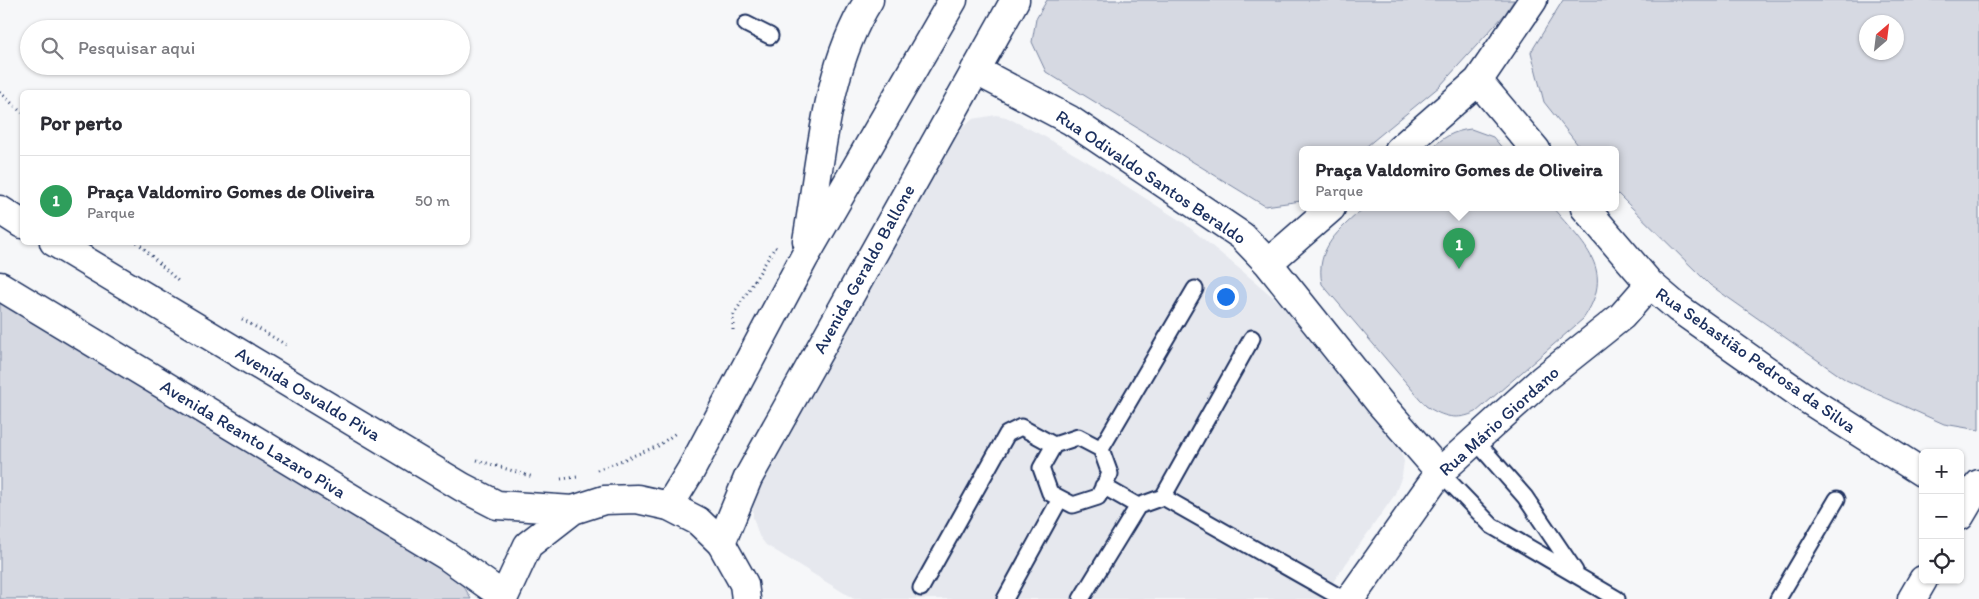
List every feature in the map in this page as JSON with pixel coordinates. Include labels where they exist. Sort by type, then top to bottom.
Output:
[{"type":"street","points":[[803,260],[830,92],[859,16],[869,0]]},
{"type":"street","points":[[669,506],[691,470],[803,260],[953,0]]},
{"type":"street","name":"Avenida Geraldo Ballone","points":[[721,543],[748,478],[1015,0]]},
{"type":"street","points":[[1404,146],[1478,81],[1533,0]]},
{"type":"street","name":"Rua Odivaldo Santos Beraldo","points":[[975,70],[1070,120],[1242,236],[1268,263],[1380,404],[1440,472]]},
{"type":"street","points":[[1478,81],[1533,146]]},
{"type":"street","points":[[1268,263],[1328,211]]},
{"type":"street","name":"Rua Sebastião Pedrosa da Silva","points":[[1588,211],[1650,284],[1678,308],[1807,399],[1919,470]]},
{"type":"street","name":"Avenida Osvaldo Piva","points":[[59,245],[462,487],[497,505],[573,510]]},
{"type":"street","name":"Rua Mário Giordano","points":[[1350,599],[1440,472],[1543,379],[1622,316],[1650,284]]},
{"type":"street","name":"Avenida Reanto Lazaro Piva","points":[[0,286],[447,556],[503,597]]},
{"type":"street","points":[[503,597],[528,545],[573,510],[604,500],[638,499],[669,506],[698,521],[721,543],[744,584],[746,599]]},
{"type":"street","points":[[1912,599],[1921,584]]},
{"type":"lane","points":[[746,24],[770,36]]},
{"type":"lane","points":[[1102,449],[1196,289]]},
{"type":"lane","points":[[1082,599],[1138,506],[1162,497],[1252,338]]},
{"type":"lane","points":[[921,588],[1007,434],[1021,427],[1054,445]]},
{"type":"lane","points":[[1078,437],[1102,449],[1110,474],[1098,497],[1073,505],[1050,493],[1041,468],[1054,445],[1078,437]]},
{"type":"lane","points":[[1474,440],[1525,497],[1577,574]]},
{"type":"lane","points":[[1440,472],[1492,526],[1617,599]]},
{"type":"lane","points":[[1104,486],[1138,506]]},
{"type":"lane","points":[[1162,497],[1343,599]]},
{"type":"lane","points":[[1005,599],[1060,499]]},
{"type":"lane","points":[[1778,599],[1837,499]]},
{"type":"path","points":[[0,92],[20,111]]},
{"type":"path","points":[[140,245],[183,286]]},
{"type":"path","points":[[732,335],[733,316],[774,247],[803,260]]},
{"type":"path","points":[[235,315],[295,350]]},
{"type":"path","points":[[592,472],[658,446],[680,430]]},
{"type":"path","points":[[472,459],[537,478]]},
{"type":"path","points":[[555,480],[583,476]]},
{"type":"shaded area","points":[[1047,0],[1514,0],[1505,14],[1440,86],[1367,146],[1299,146],[1299,201],[1265,206],[1046,72],[1032,42],[1036,19]]},
{"type":"shaded area","points":[[1563,0],[1979,0],[1979,430],[1944,424],[1846,380],[1710,285],[1619,195],[1619,146],[1579,146],[1544,102],[1531,52]]},
{"type":"shaded area","points":[[996,115],[1006,117],[1047,138],[1184,223],[1280,303],[1398,445],[1404,461],[1402,476],[1394,496],[1321,599],[854,599],[766,545],[759,536],[753,517],[753,492],[954,134],[973,119]]},
{"type":"shaded area","points":[[1471,129],[1493,137],[1501,146],[1434,146],[1458,131]]},
{"type":"shaded area","points":[[1361,211],[1556,211],[1576,234],[1592,259],[1597,272],[1597,286],[1593,302],[1583,319],[1476,412],[1469,415],[1450,417],[1426,406],[1322,284],[1322,260],[1326,250],[1331,241]]},
{"type":"shaded area","points":[[0,286],[447,556],[471,599],[0,599]]},
{"type":"place","name":"Praça Valdomiro Gomes de Oliveira","points":[[1459,269]]}]
